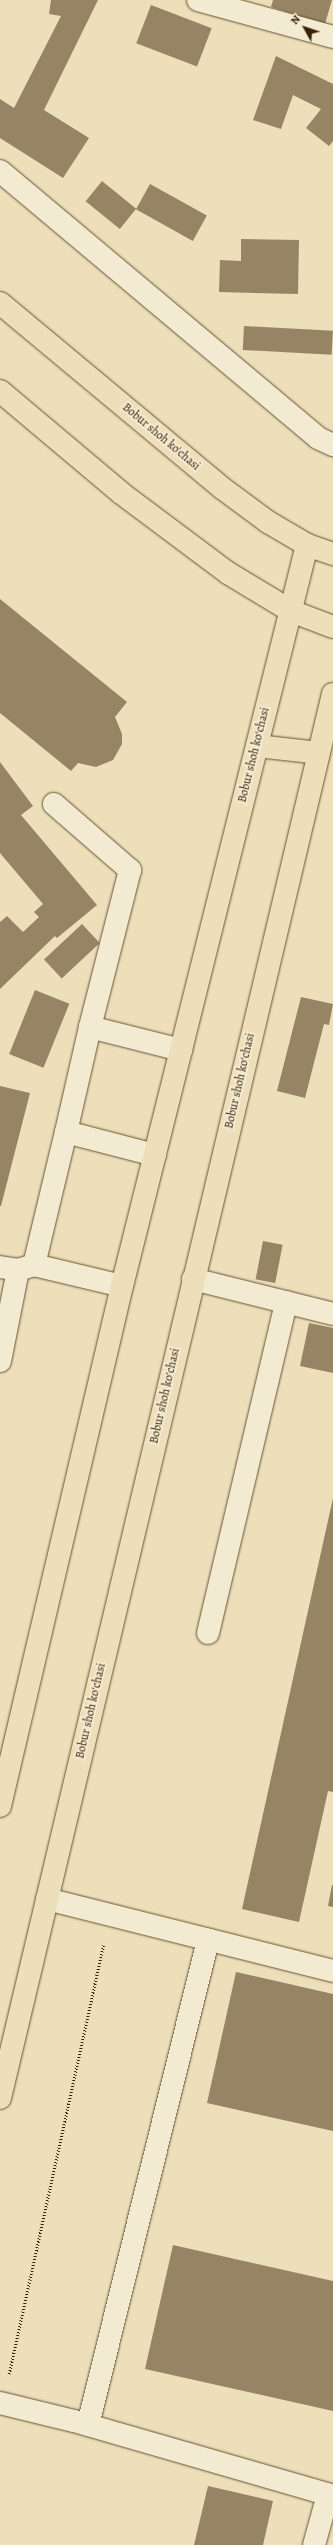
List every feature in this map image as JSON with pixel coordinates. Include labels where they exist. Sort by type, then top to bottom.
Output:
[{"type":"main road","name":"Bobur shoh ko'chasi","points":[[0,303],[222,488],[268,522],[307,544],[333,554]]},
{"type":"main road","points":[[0,390],[121,493],[228,573],[291,611],[333,627]]},
{"type":"main road","name":"Bobur shoh koʻchasi","points":[[0,1806],[122,1286],[307,544]]},
{"type":"main road","name":"Bobur shoh koʻchasi","points":[[0,2098],[193,1278],[333,694]]},
{"type":"main road","points":[[257,746],[319,753]]},
{"type":"street","points":[[198,0],[333,37]]},
{"type":"street","points":[[0,171],[318,438],[333,445]]},
{"type":"street","points":[[0,1361],[17,1268],[66,1132],[90,1027],[130,870],[54,804]]},
{"type":"street","points":[[90,1027],[181,1050]]},
{"type":"street","points":[[66,1132],[155,1155]]},
{"type":"street","points":[[17,1268],[122,1286]]},
{"type":"street","points":[[193,1278],[333,1314]]},
{"type":"street","points":[[208,1632],[286,1302]]},
{"type":"street","points":[[47,1900],[333,1971]]},
{"type":"street","points":[[88,2425],[208,1940]]},
{"type":"street","points":[[1,2403],[88,2425],[330,2496],[314,2545]]},
{"type":"path","points":[[1,2403],[110,1915]]},
{"type":"building","points":[[51,0],[98,0],[44,110],[89,138],[63,178],[0,138],[0,99],[14,108],[61,16],[49,14]]},
{"type":"building","points":[[273,0],[332,0],[325,24],[271,7]]},
{"type":"building","points":[[151,5],[212,28],[197,67],[136,43]]},
{"type":"building","points":[[276,56],[333,84],[333,141],[329,146],[306,128],[321,109],[293,95],[281,129],[253,120]]},
{"type":"building","points":[[102,181],[136,209],[120,229],[86,201]]},
{"type":"building","points":[[150,184],[207,216],[193,241],[136,209]]},
{"type":"building","points":[[241,239],[299,240],[298,294],[219,292],[220,260],[241,261]]},
{"type":"building","points":[[244,326],[333,331],[332,355],[243,350]]},
{"type":"building","points":[[0,599],[127,702],[115,717],[122,734],[122,744],[113,760],[96,767],[78,763],[71,771],[0,713]]},
{"type":"building","points":[[0,762],[33,806],[21,815],[97,905],[57,938],[55,936],[0,989],[0,922],[7,916],[23,932],[39,917],[34,912],[43,904],[0,853]]},
{"type":"building","points":[[82,924],[100,943],[62,978],[44,959]]},
{"type":"building","points":[[35,990],[69,1004],[43,1068],[9,1054]]},
{"type":"building","points":[[301,997],[333,1004],[329,1025],[324,1024],[305,1098],[277,1091]]},
{"type":"building","points":[[0,1086],[30,1093],[1,1206],[0,1206]]},
{"type":"building","points":[[263,1241],[283,1245],[275,1283],[256,1279]]},
{"type":"building","points":[[309,1323],[333,1328],[333,1373],[300,1366]]},
{"type":"building","points":[[333,1498],[333,1792],[328,1791],[299,1922],[242,1909]]},
{"type":"building","points":[[333,1885],[333,1907],[328,1906]]},
{"type":"building","points":[[236,1972],[333,1994],[333,2131],[207,2103]]},
{"type":"building","points":[[173,2245],[333,2281],[333,2411],[145,2369]]},
{"type":"building","points":[[208,2486],[273,2501],[263,2545],[194,2545]]}]
